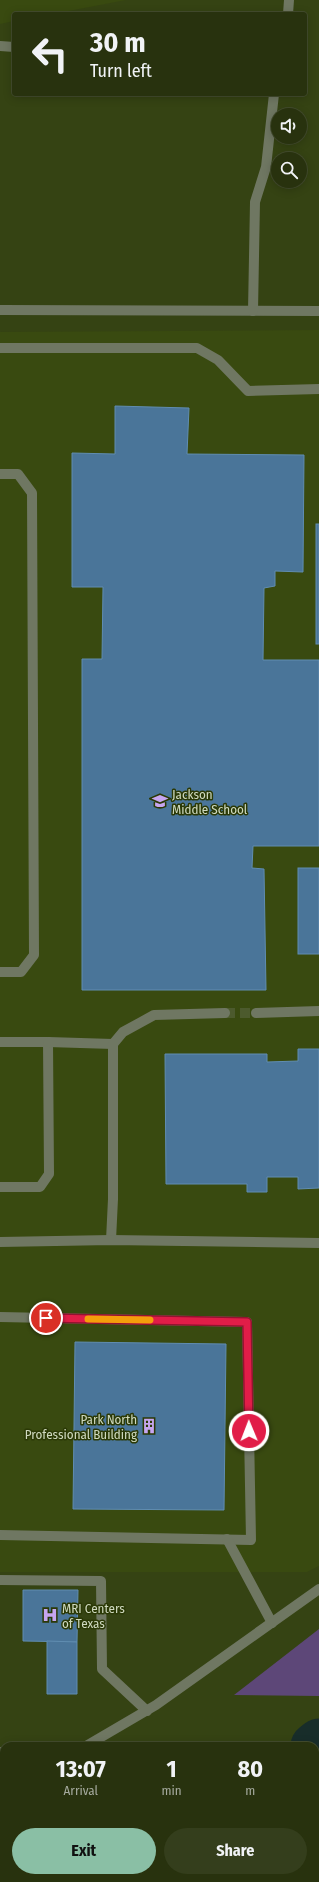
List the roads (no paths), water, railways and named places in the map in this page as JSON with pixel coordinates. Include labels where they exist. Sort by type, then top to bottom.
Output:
[{"type":"lane","points":[[288,12],[289,0]]},
{"type":"lane","points":[[0,46],[12,46]]},
{"type":"lane","points":[[253,311],[254,202],[266,167],[274,96]]},
{"type":"lane","points":[[0,310],[319,311]]},
{"type":"lane","points":[[0,348],[197,348],[218,360],[248,391],[319,389]]},
{"type":"lane","points":[[0,474],[18,474],[32,493],[34,955],[22,972],[0,972]]},
{"type":"lane","points":[[256,1013],[319,1011]]},
{"type":"lane","points":[[111,1240],[113,1199],[113,1044],[123,1032],[154,1015],[225,1013]]},
{"type":"lane","points":[[0,1042],[113,1044]]},
{"type":"lane","points":[[0,1187],[40,1187],[49,1174],[48,1042]]},
{"type":"lane","points":[[0,1242],[111,1240],[319,1243]]},
{"type":"lane","points":[[0,1317],[247,1322],[251,1540],[0,1534]]},
{"type":"lane","points":[[227,1539],[272,1623]]},
{"type":"lane","points":[[0,1580],[101,1581],[102,1669],[147,1711]]},
{"type":"lane","points":[[93,1742],[147,1711],[319,1589]]},
{"type":"tunnel","points":[[225,1013],[256,1013]]},
{"type":"place","name":"Jackson Middle School","points":[[160,801]]},
{"type":"place","name":"Park North Professional Building","points":[[149,1426]]},
{"type":"place","name":"MRI Centers of Texas","points":[[50,1615]]}]
